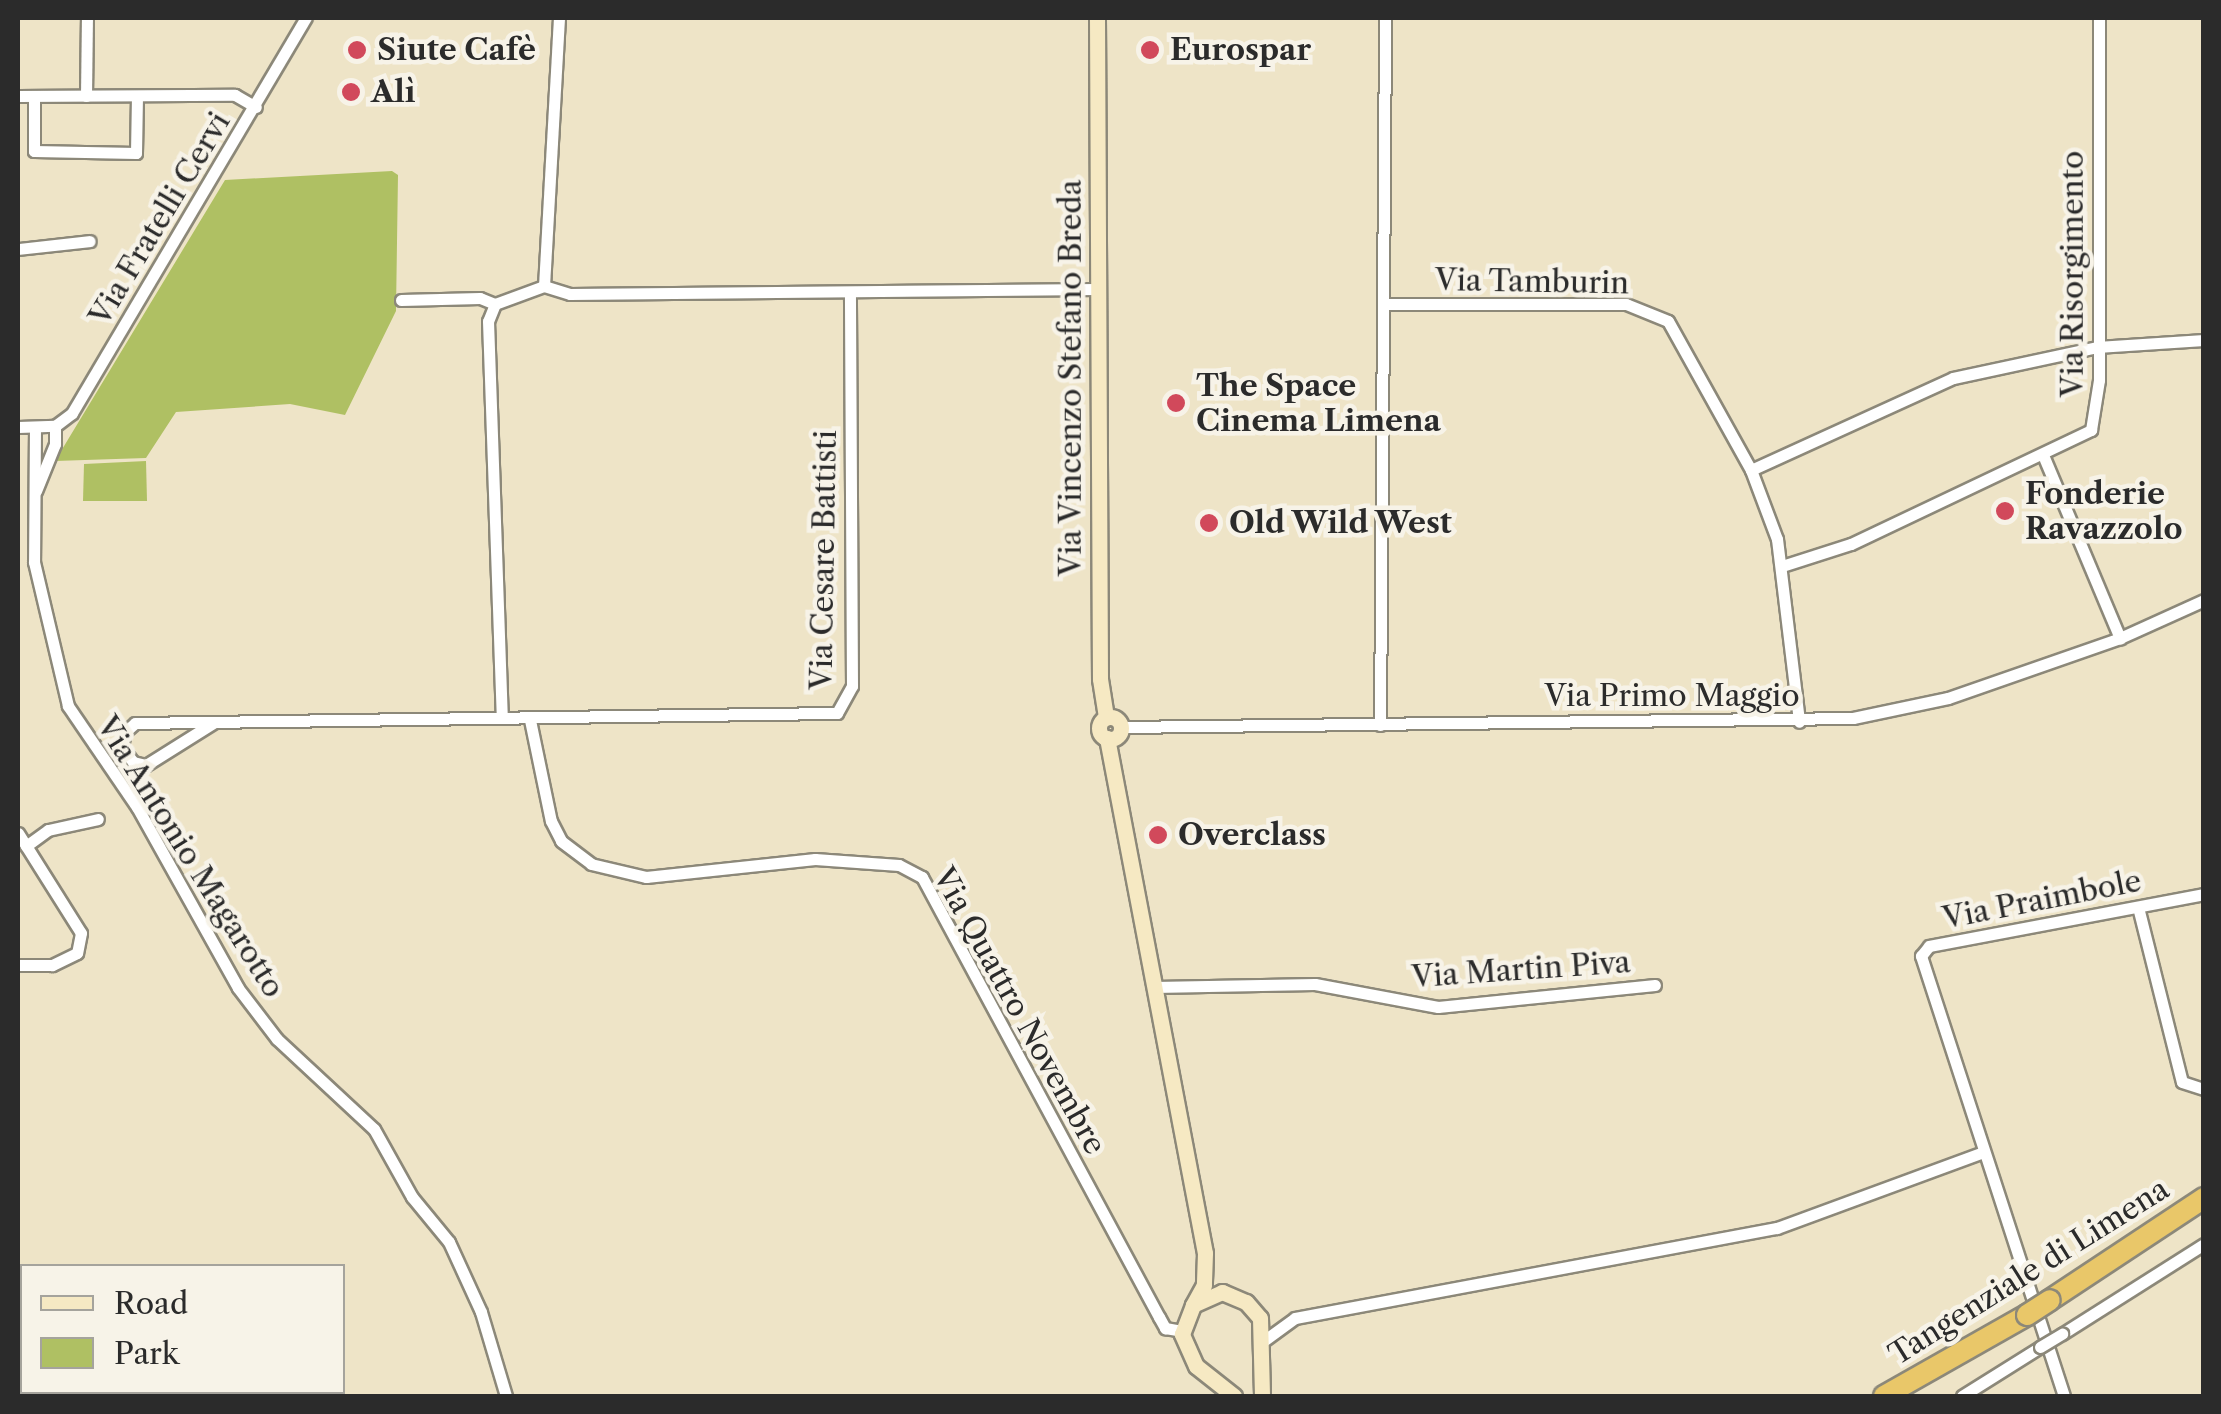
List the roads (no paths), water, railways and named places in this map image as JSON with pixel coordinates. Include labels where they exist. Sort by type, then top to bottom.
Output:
[{"type":"highway","name":"Tangenziale di Limena","points":[[2052,1307],[2204,1198]]},
{"type":"highway","name":"Tangenziale di Limena","points":[[1911,1396],[2204,1214]]},
{"type":"highway","name":"Tangenziale di Limena","points":[[1884,1396],[2029,1321]]},
{"type":"street","points":[[86,96],[87,18]]},
{"type":"street","name":"Via Fratelli Cervi","points":[[54,426],[69,417],[124,333],[310,18]]},
{"type":"street","points":[[544,286],[559,18]]},
{"type":"street","name":"Via Vincenzo Stefano Breda","points":[[1100,18],[1100,679],[1205,1253],[1204,1285],[1182,1330]]},
{"type":"street","points":[[1380,725],[1385,18]]},
{"type":"street","name":"Via Risorgimento","points":[[1782,566],[1851,544],[2091,430],[2099,404],[2099,18]]},
{"type":"street","points":[[18,96],[234,95],[256,108]]},
{"type":"street","points":[[34,96],[34,151],[136,153],[138,97]]},
{"type":"street","points":[[18,249],[90,241]]},
{"type":"street","points":[[402,300],[480,298],[496,304],[544,286],[570,294],[1097,289]]},
{"type":"street","name":"Via Cesare Battisti","points":[[213,723],[146,765],[132,762],[122,747],[124,732],[135,723],[488,719],[502,713],[530,720],[824,718],[846,705],[852,686],[850,294]]},
{"type":"street","points":[[496,304],[488,321],[502,713]]},
{"type":"street","name":"Via Tamburin","points":[[1384,304],[1626,304],[1651,312],[1674,329],[1751,470],[1782,566],[1799,722]]},
{"type":"street","points":[[1751,470],[1954,378],[2097,347],[2204,340]]},
{"type":"street","points":[[18,426],[54,426]]},
{"type":"street","name":"Via Antonio Magarotto","points":[[31,510],[55,444],[54,426]]},
{"type":"street","name":"Via Antonio Magarotto","points":[[35,427],[31,510],[46,633],[68,706],[147,824],[238,988],[277,1039],[374,1129],[412,1197],[448,1242],[481,1312],[506,1396]]},
{"type":"street","points":[[2043,454],[2120,638]]},
{"type":"street","name":"Via Primo Maggio","points":[[1111,728],[1799,722],[1919,706],[2120,638],[2204,600]]},
{"type":"street","name":"Via Quattro Novembre","points":[[530,720],[551,821],[561,841],[591,864],[646,877],[815,860],[900,865],[922,876],[1158,1317],[1165,1328],[1182,1330]]},
{"type":"street","points":[[26,846],[48,830],[98,819]]},
{"type":"street","points":[[18,833],[81,932],[77,953],[52,965],[18,965]]},
{"type":"street","name":"Via Praimbole","points":[[1980,1153],[1922,970],[1924,950],[2204,894]]},
{"type":"street","points":[[2138,907],[2182,1082],[2204,1089]]},
{"type":"street","name":"Via Martin Piva","points":[[1154,987],[1315,984],[1438,1007],[1654,985]]},
{"type":"street","points":[[1262,1396],[1262,1342],[1254,1310],[1295,1318],[1777,1228],[1980,1153],[2064,1396]]},
{"type":"street","points":[[1962,1396],[2204,1244]]},
{"type":"street","name":"Via Vincenzo Stefano Breda","points":[[1205,1253],[1235,1296],[1254,1310]]},
{"type":"street","points":[[1193,1305],[1222,1292],[1235,1296]]},
{"type":"street","points":[[1262,1342],[1295,1318]]},
{"type":"street","points":[[1182,1330],[1196,1366],[1234,1396]]},
{"type":"waterway","points":[[112,1394],[115,1396]]},
{"type":"place","name":"Siute Cafè","points":[[357,50]]},
{"type":"place","name":"Eurospar","points":[[1150,50]]},
{"type":"place","name":"Alì","points":[[351,92]]},
{"type":"place","name":"The Space Cinema Limena","points":[[1176,403]]},
{"type":"place","name":"Fonderie Ravazzolo","points":[[2005,511]]},
{"type":"place","name":"Old Wild West","points":[[1209,523]]},
{"type":"place","name":"Overclass","points":[[1158,835]]}]
